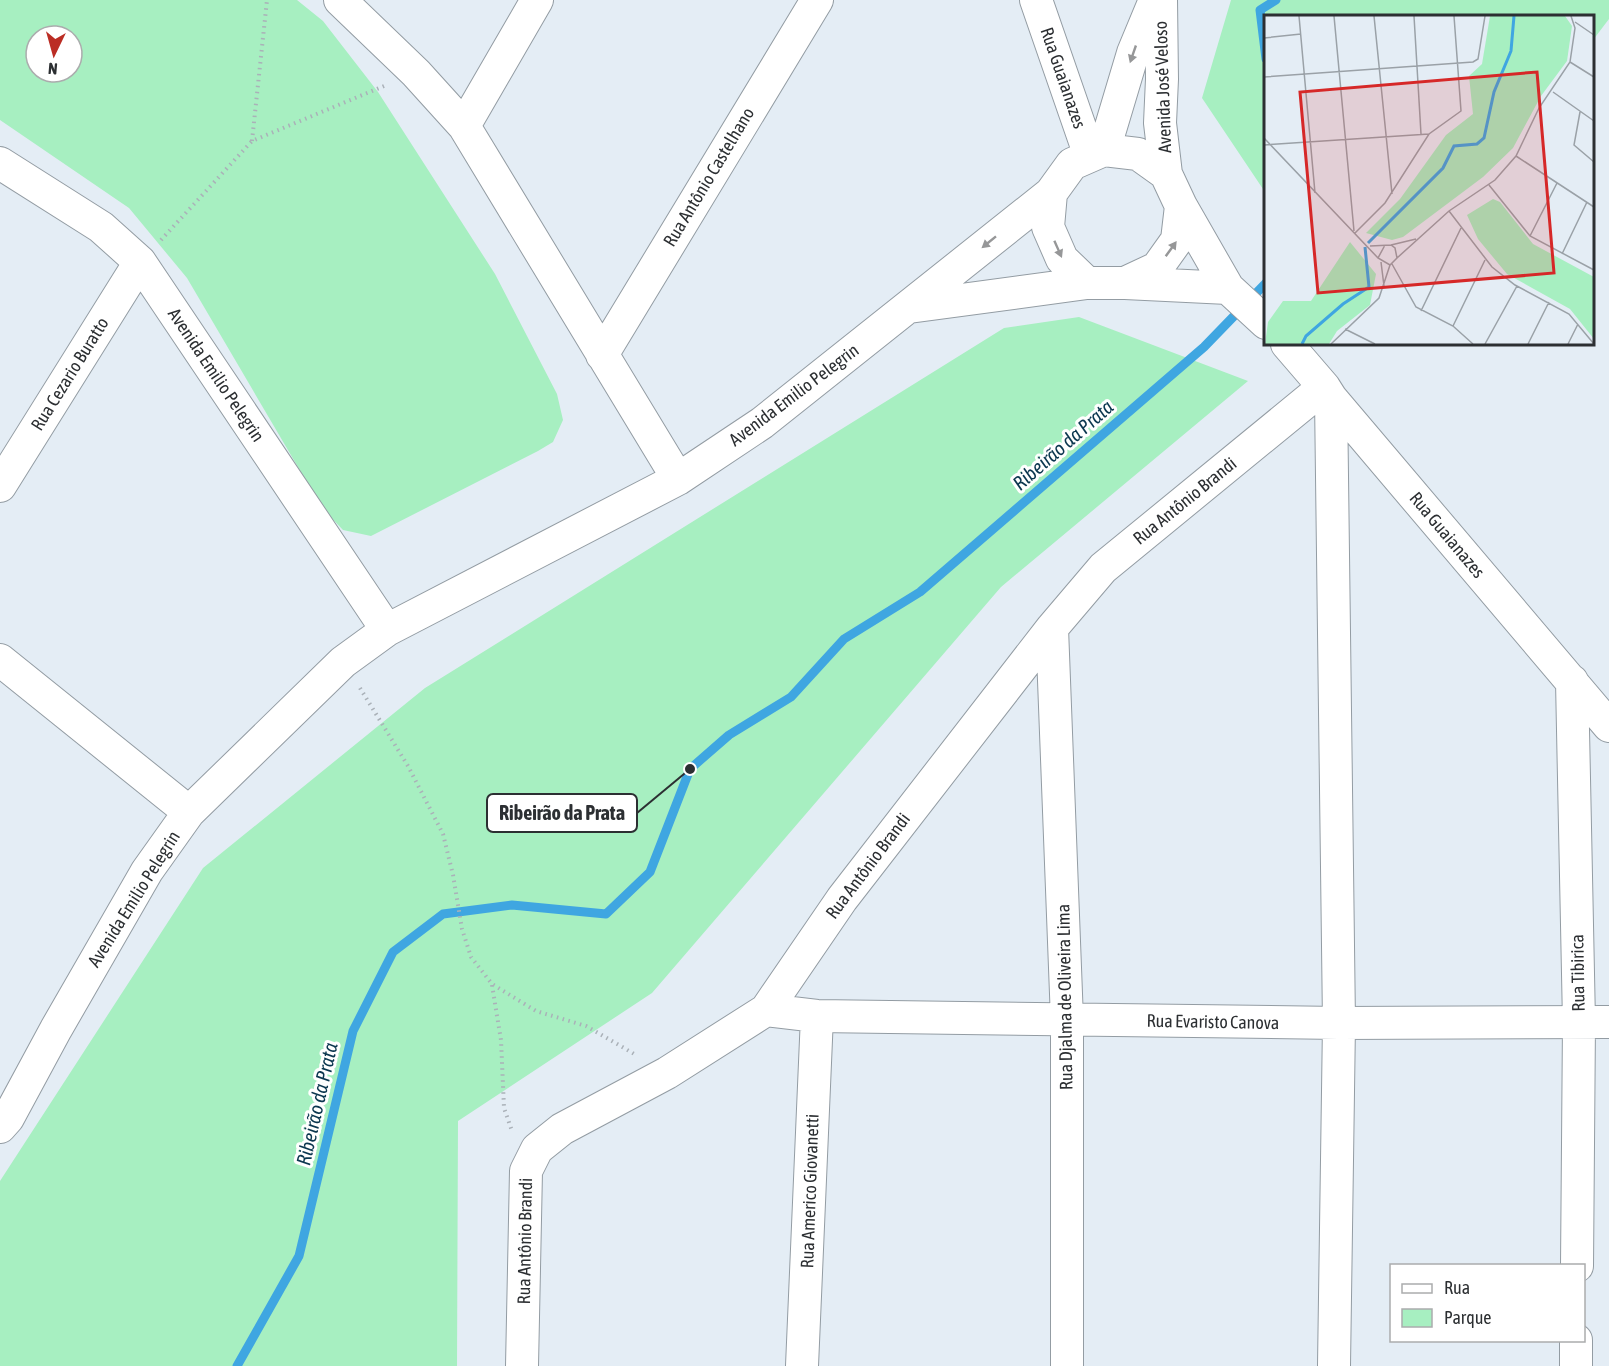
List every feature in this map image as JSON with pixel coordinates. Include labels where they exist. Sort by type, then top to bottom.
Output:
[{"type":"street","points":[[340,0],[416,73],[464,126],[678,479]]},
{"type":"street","points":[[464,126],[537,0]]},
{"type":"street","name":"Rua Antônio Castelhano","points":[[602,355],[816,0]]},
{"type":"street","name":"Rua Guaianazes","points":[[1036,0],[1097,153]]},
{"type":"street","name":"Avenida José Veloso","points":[[1097,153],[1155,0]]},
{"type":"street","name":"Avenida José Veloso","points":[[1161,0],[1160,123],[1166,174]]},
{"type":"street","points":[[1088,284],[1062,259],[1048,227],[1051,193],[1072,164],[1097,153],[1138,154],[1166,174],[1181,206],[1234,294],[1264,321]]},
{"type":"street","name":"Avenida Emilio Pelegrin","points":[[0,164],[101,227],[140,262],[387,630]]},
{"type":"street","name":"Avenida Emilio Pelegrin","points":[[0,1127],[8,1118],[56,1029],[147,871],[189,812],[344,662],[387,630],[678,479],[762,423],[1051,193]]},
{"type":"street","points":[[1125,283],[1157,268],[1177,240],[1181,206]]},
{"type":"street","name":"Rua Cezario Buratto","points":[[0,486],[140,262]]},
{"type":"street","points":[[908,308],[1088,284],[1125,283],[1234,294]]},
{"type":"street","name":"Rua Guaianazes","points":[[1289,345],[1609,726]]},
{"type":"street","points":[[1328,393],[1338,1023],[1334,1366]]},
{"type":"street","name":"Rua Antônio Brandi","points":[[522,1366],[526,1171],[537,1149],[562,1129],[667,1073],[766,1010],[842,899],[1052,628],[1103,568],[1328,393]]},
{"type":"street","name":"Rua Djalma de Oliveira Lima","points":[[1052,628],[1067,1020],[1067,1366]]},
{"type":"street","points":[[0,660],[189,812]]},
{"type":"street","name":"Rua Tibirica","points":[[1572,681],[1594,1022],[1577,1264]]},
{"type":"street","name":"Rua Evaristo Canova","points":[[766,1010],[817,1016],[1067,1020],[1338,1023],[1594,1022]]},
{"type":"street","name":"Rua Americo Giovanetti","points":[[802,1366],[817,1016]]},
{"type":"street","points":[[1576,1342],[1576,1366]]},
{"type":"path","points":[[252,141],[267,0]]},
{"type":"path","points":[[140,262],[252,141],[416,73]]},
{"type":"path","points":[[344,662],[408,766],[443,834],[462,929],[471,957],[492,984],[536,1011],[586,1026],[667,1073]]},
{"type":"path","points":[[492,984],[501,1040],[504,1108],[526,1171]]},
{"type":"green space","points":[[0,0],[297,0],[323,21],[378,92],[495,274],[557,394],[563,420],[553,442],[371,536],[343,530],[322,508],[187,278],[129,208],[0,120]]},
{"type":"green space","points":[[1231,0],[1609,0],[1609,19],[1594,39],[1594,15],[1264,15],[1264,191],[1202,98]]},
{"type":"green space","points":[[1079,317],[1248,381],[1001,587],[652,993],[458,1121],[457,1366],[0,1366],[0,1181],[203,868],[425,688],[1004,328]]},
{"type":"waterway","name":"Ribeirão da Prata","points":[[1264,43],[1260,10],[1276,0]]},
{"type":"waterway","name":"Ribeirão da Prata","points":[[237,1366],[299,1256],[353,1031],[393,952],[443,914],[512,905],[606,914],[650,872],[690,769],[729,735],[791,697],[844,639],[920,592],[1204,347],[1264,285]]},
{"type":"place","name":"Ribeirão da Prata","points":[[690,769]]}]
